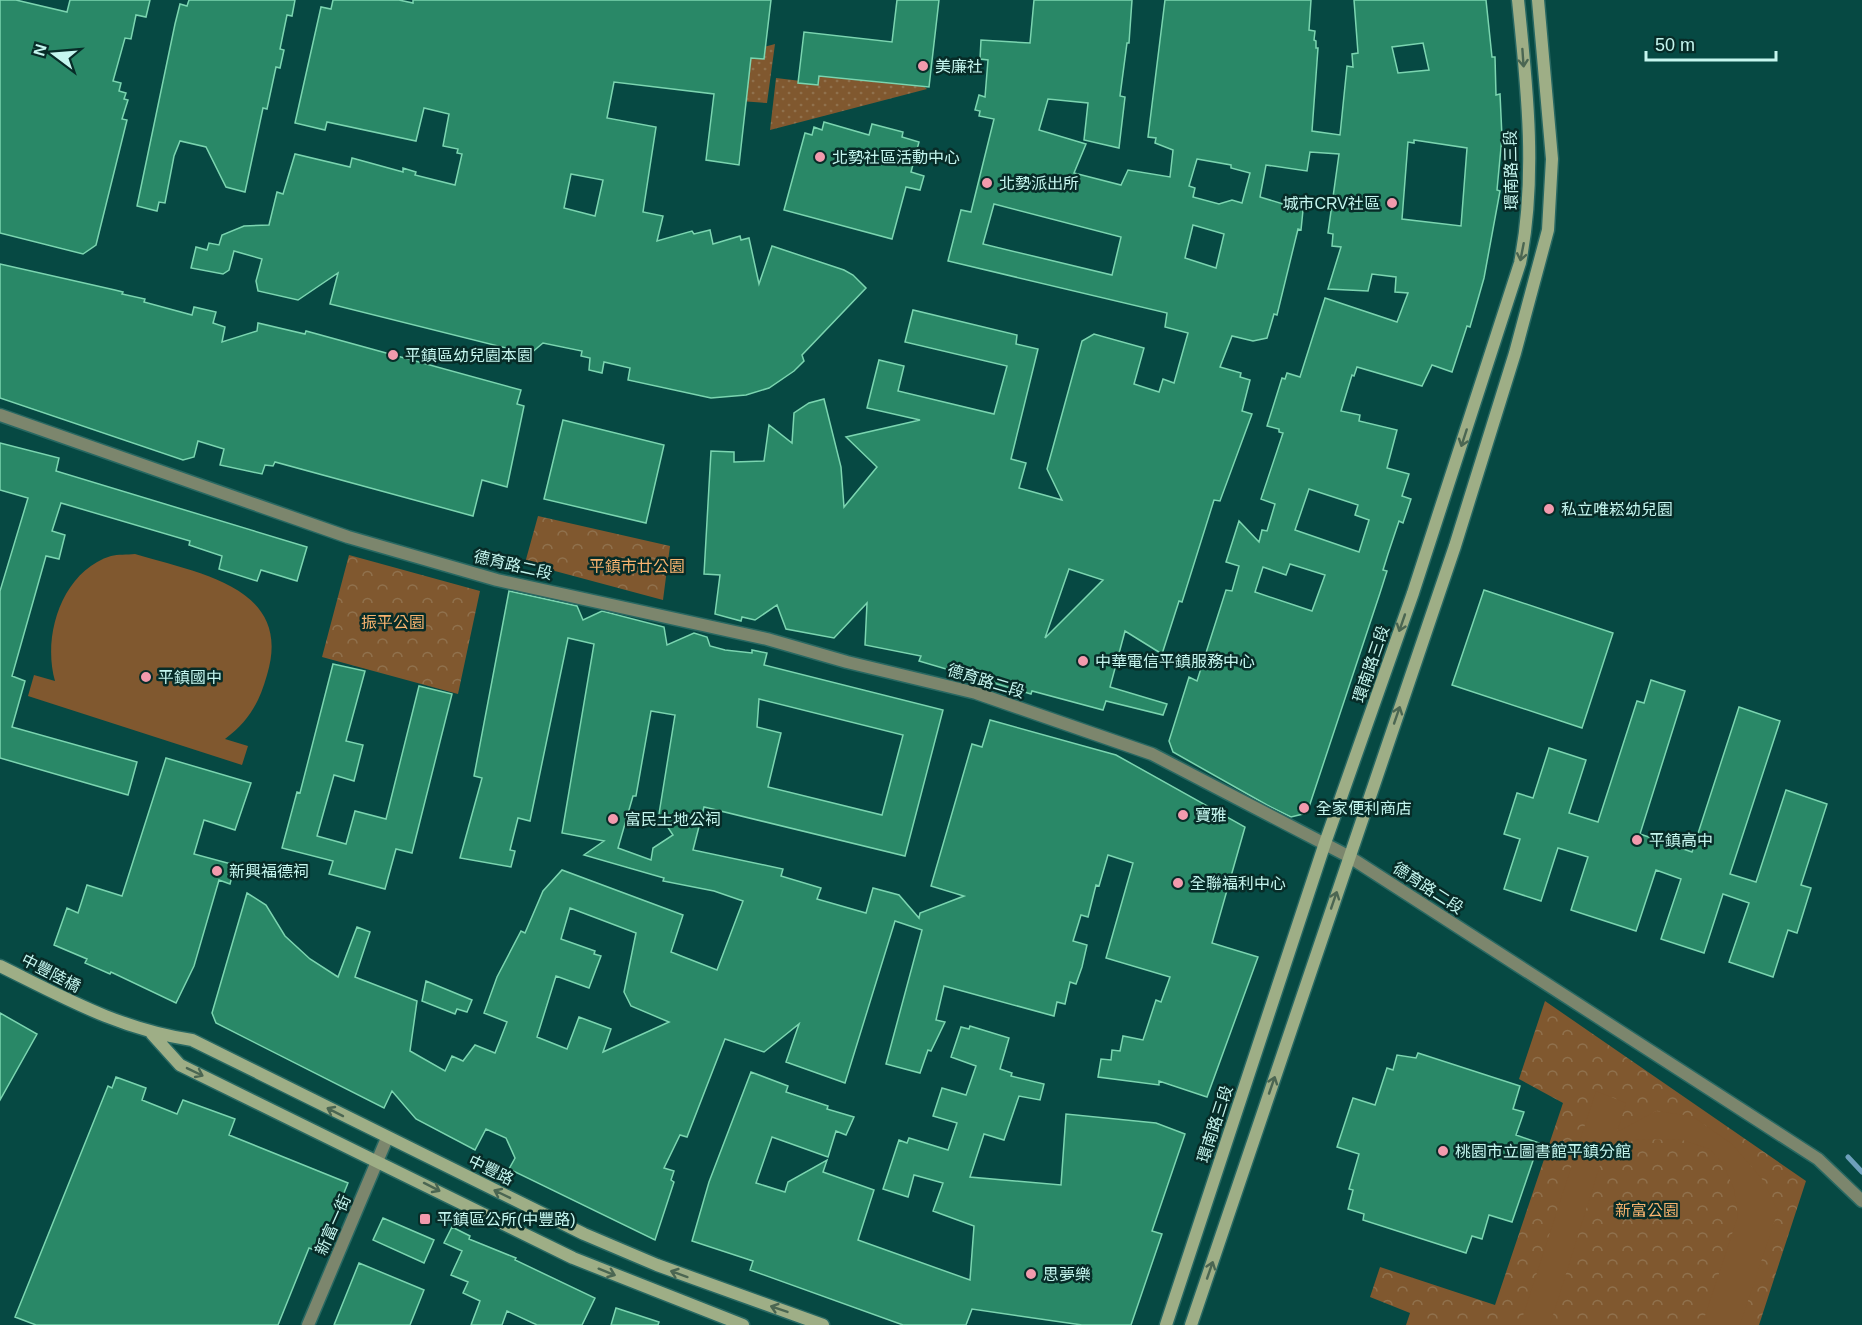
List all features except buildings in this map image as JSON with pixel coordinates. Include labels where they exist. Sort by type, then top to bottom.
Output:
[{"type":"main road","name":"環南路三段","points":[[1166,1325],[1325,843],[1413,593],[1520,263],[1528,222],[1531,177],[1518,0]]},
{"type":"main road","points":[[1191,1325],[1348,856],[1455,546],[1515,353],[1548,230],[1552,159],[1538,0]]},
{"type":"main road","name":"中豐陸橋","points":[[0,966],[87,1009]]},
{"type":"main road","name":"中豐路","points":[[87,1009],[152,1034],[192,1040],[584,1234],[657,1265],[823,1325]]},
{"type":"main road","name":"中豐路","points":[[152,1034],[180,1065],[380,1161],[573,1258],[743,1325]]},
{"type":"street","name":"德育路二段","points":[[0,415],[348,537],[497,580],[767,639],[847,662],[976,693],[1152,754],[1348,856],[1818,1159],[1862,1201]]},
{"type":"street","name":"新富一街","points":[[308,1325],[380,1161],[387,1138]]},
{"type":"green space","points":[[775,44],[767,103],[740,101],[745,52]]},
{"type":"green space","points":[[803,68],[917,81],[927,89],[770,130],[776,78],[801,81]]},
{"type":"green space","name":"平鎮市廿公園","points":[[538,516],[670,546],[663,600],[525,563]]},
{"type":"green space","points":[[135,554],[186,568],[234,588],[253,603],[266,621],[272,645],[264,685],[257,703],[247,718],[225,739],[248,746],[242,765],[28,696],[34,675],[55,681],[51,645],[54,626],[68,590],[94,564],[111,556]]},
{"type":"green space","name":"振平公園","points":[[349,555],[480,591],[458,694],[322,657]]},
{"type":"green space","name":"新富公園","points":[[1545,1001],[1806,1181],[1759,1325],[1406,1325],[1410,1313],[1370,1297],[1380,1267],[1495,1305],[1563,1103],[1519,1079]]},
{"type":"green space","points":[[1596,1091],[1626,1103],[1617,1132],[1656,1111],[1692,1116],[1732,1144],[1762,1179],[1778,1211],[1740,1325],[1702,1325],[1738,1216],[1734,1189],[1723,1164],[1710,1149],[1682,1140],[1634,1139],[1600,1165],[1550,1325],[1520,1325]]},
{"type":"waterway","points":[[1848,1157],[1862,1172]]},
{"type":"place","name":"美廉社","points":[[923,66]]},
{"type":"place","name":"北勢社區活動中心","points":[[820,157]]},
{"type":"place","name":"北勢派出所","points":[[987,183]]},
{"type":"place","name":"城市CRV社區","points":[[1392,203]]},
{"type":"place","name":"平鎮區幼兒園本園","points":[[393,355]]},
{"type":"place","name":"私立唯崧幼兒園","points":[[1549,509]]},
{"type":"place","name":"中華電信平鎮服務中心","points":[[1083,661]]},
{"type":"place","name":"平鎮國中","points":[[146,677]]},
{"type":"place","name":"全家便利商店","points":[[1304,808]]},
{"type":"place","name":"寶雅","points":[[1183,815]]},
{"type":"place","name":"富民土地公祠","points":[[613,819]]},
{"type":"place","name":"平鎮高中","points":[[1637,840]]},
{"type":"place","name":"新興福德祠","points":[[217,871]]},
{"type":"place","name":"全聯福利中心","points":[[1178,883]]},
{"type":"place","name":"桃園市立圖書館平鎮分館","points":[[1443,1151]]},
{"type":"place","name":"平鎮區公所(中豐路)","points":[[425,1219]]},
{"type":"place","name":"思夢樂","points":[[1031,1274]]}]
